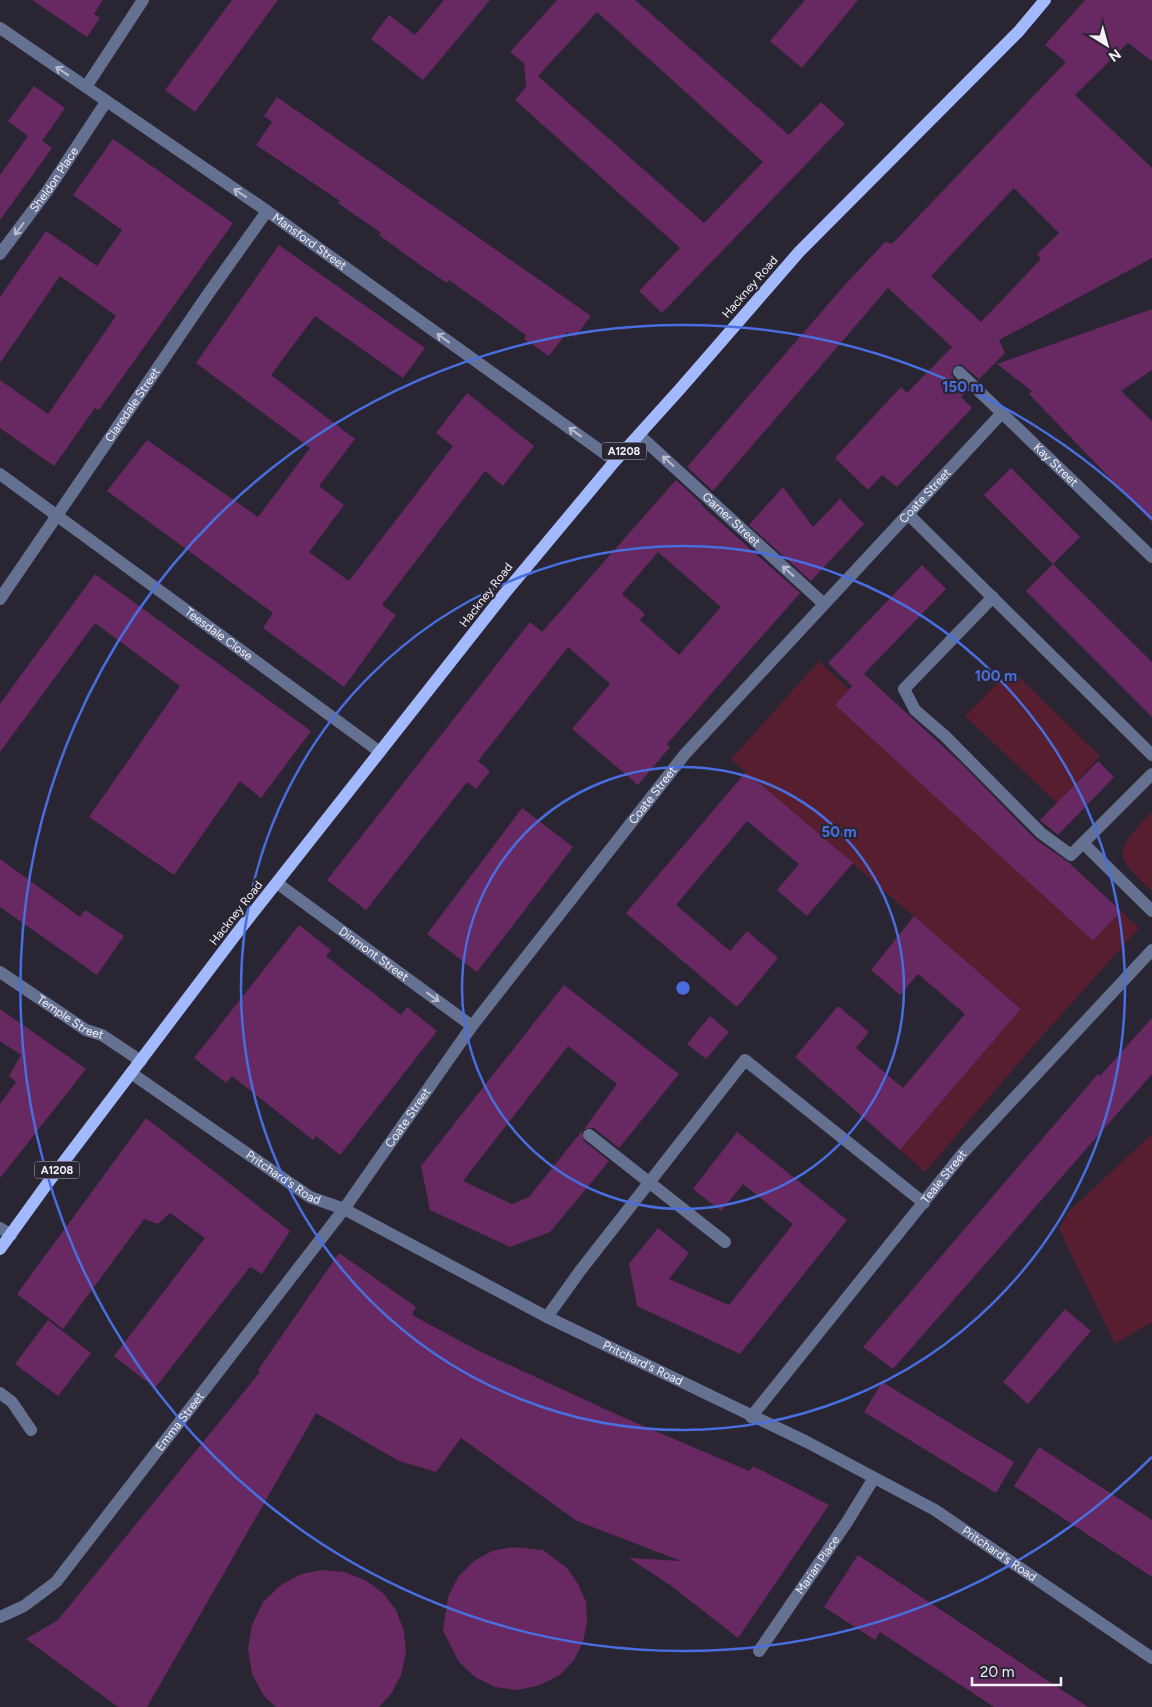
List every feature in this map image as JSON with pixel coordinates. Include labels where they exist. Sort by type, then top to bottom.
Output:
[{"type":"main road","name":"Hackney Road","points":[[0,1249],[131,1073],[277,883],[505,592],[615,461],[799,252],[1019,31],[1045,0]]},
{"type":"street","points":[[86,87],[143,0]]},
{"type":"street","name":"Mansford Street","points":[[0,28],[267,212],[615,461]]},
{"type":"street","name":"Sheldon Place","points":[[0,254],[48,190],[106,102]]},
{"type":"street","name":"Claredale Street","points":[[0,599],[206,297],[267,212]]},
{"type":"street","name":"Kay Street","points":[[959,372],[1152,558]]},
{"type":"street","name":"Coate Street","points":[[344,1209],[472,1026],[685,754],[1001,414]]},
{"type":"street","name":"Garner Street","points":[[639,435],[824,604]]},
{"type":"street","name":"Teesdale Close","points":[[0,474],[56,517],[380,752]]},
{"type":"street","points":[[908,514],[1152,756]]},
{"type":"street","points":[[993,597],[904,689],[915,710],[945,736],[1041,832],[1071,855],[1152,774]]},
{"type":"street","points":[[1083,843],[1152,911]]},
{"type":"street","name":"Dinmont Street","points":[[277,883],[472,1026]]},
{"type":"street","name":"Teale Street","points":[[751,1416],[970,1146],[1152,950]]},
{"type":"street","name":"Temple Street","points":[[0,972],[86,1030],[102,1035],[141,1061]]},
{"type":"street","points":[[547,1317],[745,1060],[924,1203]]},
{"type":"street","name":"Pritchard's Road","points":[[131,1073],[310,1197],[344,1209],[547,1317],[807,1442],[935,1510],[1152,1658]]},
{"type":"street","points":[[589,1136],[725,1242]]},
{"type":"street","name":"Emma Street","points":[[0,1617],[24,1606],[56,1582],[344,1209]]},
{"type":"street","points":[[0,1228],[11,1235]]},
{"type":"street","points":[[0,1393],[12,1402],[31,1430]]},
{"type":"street","name":"Marian Place","points":[[759,1651],[847,1522],[874,1478]]},
{"type":"shaded area","points":[[819,661],[849,689],[835,705],[1093,941],[1121,911],[1139,928],[1035,1044],[925,1172],[900,1150],[1021,1009],[731,759]]},
{"type":"shaded area","points":[[1011,669],[1100,756],[1057,803],[965,716]]},
{"type":"shaded area","points":[[1152,812],[1152,891],[1124,860],[1123,852],[1125,844],[1131,835]]},
{"type":"shaded area","points":[[1152,1134],[1152,1322],[1115,1344],[1059,1229],[1069,1211]]},
{"type":"building","points":[[32,0],[103,0],[94,14],[100,18],[87,37]]},
{"type":"building","points":[[232,0],[278,0],[195,112],[165,90]]},
{"type":"building","points":[[444,0],[490,0],[423,80],[371,39],[389,15],[415,35]]},
{"type":"building","points":[[557,0],[635,0],[789,135],[821,102],[845,124],[662,313],[639,291],[680,248],[515,100],[526,87],[524,63],[510,52]],"holes":[[[597,12],[763,162],[704,223],[538,76]]]},
{"type":"building","points":[[805,0],[858,0],[802,68],[770,41]]},
{"type":"building","points":[[1085,0],[1152,0],[1152,61],[1128,43],[1075,95],[1152,168],[1152,258],[999,340],[1005,353],[979,379],[961,364],[954,366],[951,375],[967,391],[961,397],[972,408],[897,487],[882,475],[868,490],[835,458],[901,387],[907,393],[952,347],[888,288],[713,491],[687,467],[844,286],[885,242],[892,244],[1066,62],[1045,45]],"holes":[[[1014,188],[1059,233],[1037,254],[1041,259],[981,322],[931,276]]]},
{"type":"building","points":[[34,86],[65,108],[42,141],[52,148],[0,220],[0,175],[28,136],[8,121]]},
{"type":"building","points":[[277,97],[591,316],[575,337],[567,332],[549,356],[524,339],[526,335],[449,280],[447,283],[420,265],[379,235],[381,233],[338,203],[340,201],[256,145],[272,122],[264,116]]},
{"type":"building","points":[[113,139],[233,223],[99,410],[95,408],[54,466],[0,428],[0,380],[48,414],[116,316],[60,276],[0,363],[0,297],[46,231],[97,266],[122,230],[73,195]]},
{"type":"building","points":[[279,245],[425,348],[403,378],[315,316],[271,375],[355,439],[319,486],[344,505],[309,552],[349,581],[453,446],[436,433],[467,393],[534,446],[503,486],[485,471],[382,605],[396,615],[344,687],[263,628],[273,613],[107,491],[147,440],[258,517],[310,448],[196,363]]},
{"type":"building","points":[[1152,309],[1152,370],[1121,391],[1152,421],[1152,522],[1029,394],[1032,391],[997,364]]},
{"type":"building","points":[[1011,468],[1080,537],[1053,564],[984,495]]},
{"type":"building","points":[[676,480],[701,505],[800,593],[667,744],[670,747],[638,785],[572,729],[610,684],[568,647],[478,761],[490,771],[476,789],[467,782],[366,910],[327,880],[530,622],[542,632]],"holes":[[[658,552],[721,607],[679,655],[640,620],[645,614],[622,594]]]},
{"type":"building","points":[[783,487],[813,527],[840,499],[864,524],[811,581],[749,525]]},
{"type":"building","points":[[1053,564],[1152,662],[1152,717],[1026,591]]},
{"type":"building","points":[[922,565],[946,589],[864,674],[963,765],[1035,839],[1068,862],[1121,911],[1093,941],[835,705],[852,686],[828,663]]},
{"type":"building","points":[[95,574],[311,731],[261,798],[240,781],[174,875],[89,817],[180,686],[95,623],[0,752],[0,704]]},
{"type":"building","points":[[1098,761],[1114,777],[1058,835],[1040,820]]},
{"type":"building","points":[[746,772],[853,863],[807,916],[777,890],[799,864],[747,821],[676,905],[730,951],[747,931],[778,958],[737,1007],[626,913]]},
{"type":"building","points":[[522,808],[573,847],[477,972],[427,934]]},
{"type":"building","points":[[0,859],[80,917],[85,910],[124,936],[97,975],[0,907]]},
{"type":"building","points":[[914,916],[1021,1009],[900,1150],[795,1057],[838,1006],[869,1032],[856,1048],[903,1088],[965,1014],[918,974],[900,995],[871,970]]},
{"type":"building","points":[[299,925],[331,950],[326,956],[401,1015],[407,1007],[437,1031],[340,1155],[316,1136],[313,1140],[232,1076],[226,1083],[194,1058]]},
{"type":"building","points":[[564,985],[679,1074],[619,1148],[594,1128],[584,1129],[617,1084],[568,1046],[463,1181],[512,1204],[529,1197],[582,1131],[584,1141],[609,1161],[550,1232],[510,1247],[430,1210],[421,1166]]},
{"type":"building","points":[[0,1009],[86,1069],[0,1178],[0,1104],[16,1082],[9,1076],[21,1055],[0,1041]]},
{"type":"building","points":[[710,1016],[729,1032],[706,1059],[687,1044]]},
{"type":"building","points":[[1152,1018],[1152,1074],[893,1369],[863,1347],[1098,1074],[1100,1076]]},
{"type":"building","points":[[146,1118],[290,1231],[262,1274],[250,1267],[155,1388],[114,1356],[205,1238],[170,1213],[158,1224],[144,1219],[63,1329],[17,1294]]},
{"type":"building","points":[[737,1132],[847,1220],[740,1354],[637,1306],[629,1264],[658,1228],[689,1253],[669,1279],[729,1305],[793,1224],[743,1184],[721,1211],[693,1189]]},
{"type":"building","points":[[339,1253],[416,1307],[412,1315],[477,1350],[618,1415],[749,1471],[753,1466],[829,1505],[738,1638],[670,1585],[629,1558],[681,1561],[577,1521],[461,1438],[436,1472],[399,1461],[316,1413],[147,1707],[118,1707],[26,1639],[58,1620],[260,1372],[258,1370]]},
{"type":"building","points":[[1065,1309],[1091,1331],[1028,1404],[1003,1382]]},
{"type":"building","points":[[48,1320],[91,1353],[58,1396],[15,1364]]},
{"type":"building","points":[[882,1382],[1014,1462],[996,1493],[864,1412]]},
{"type":"building","points":[[1039,1447],[1152,1520],[1152,1577],[1014,1486]]},
{"type":"building","points":[[512,1547],[543,1550],[567,1568],[578,1584],[586,1602],[587,1623],[583,1642],[574,1660],[560,1675],[540,1685],[518,1690],[495,1687],[475,1677],[459,1662],[443,1631],[448,1597],[458,1577],[474,1561],[492,1551]]},
{"type":"building","points":[[858,1555],[1088,1707],[994,1707],[880,1632],[875,1640],[824,1607]]},
{"type":"building","points":[[322,1570],[344,1572],[365,1580],[383,1593],[396,1610],[404,1631],[406,1653],[401,1675],[391,1694],[379,1707],[276,1707],[264,1696],[252,1674],[248,1649],[252,1625],[263,1602],[281,1585],[301,1574]]}]
